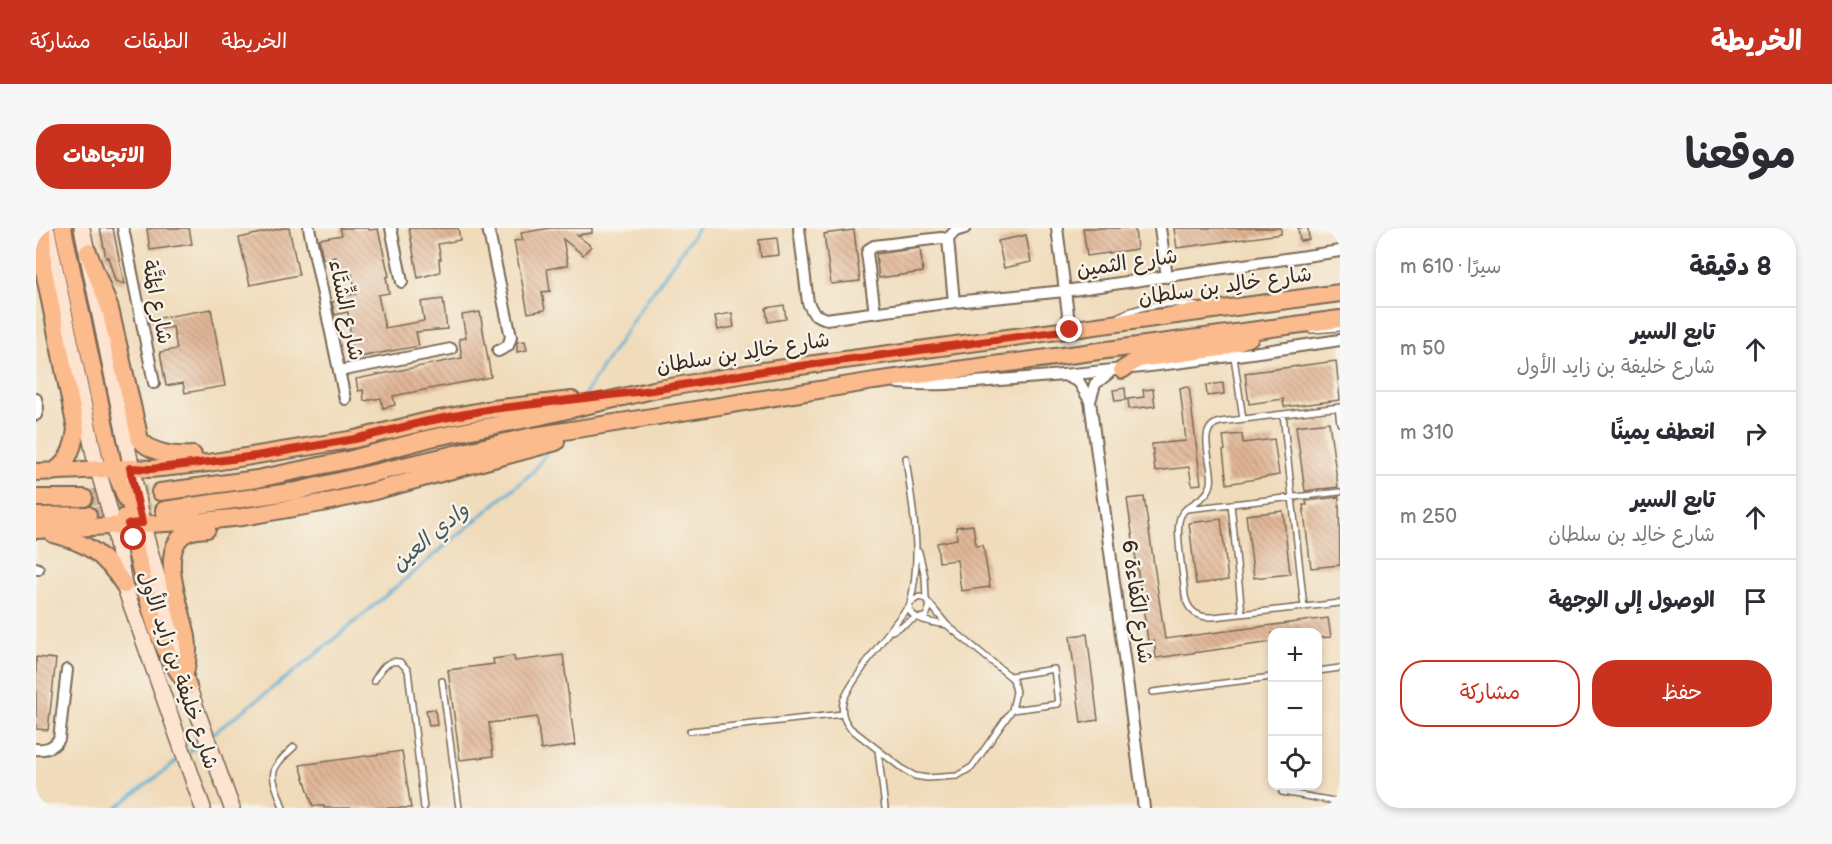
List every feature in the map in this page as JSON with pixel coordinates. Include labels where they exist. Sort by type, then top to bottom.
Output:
[{"type":"main road","name":"شارع خليفة بن زايد الأول","points":[[44,228],[128,525],[124,585],[164,692],[203,808]]},
{"type":"main road","points":[[44,228],[43,266],[76,429],[72,450],[60,469],[44,472]]},
{"type":"main road","points":[[63,228],[114,469],[116,497],[134,538],[156,627],[175,667],[187,680]]},
{"type":"main road","name":"شارع خليفة بن زايد الأول","points":[[82,228],[88,252],[114,469]]},
{"type":"main road","points":[[88,252],[110,309],[137,434],[144,444],[166,454],[179,456],[291,444],[328,444]]},
{"type":"main road","name":"شارع خالِد بن سلطان","points":[[160,492],[257,479],[348,460],[431,438],[537,417],[653,390],[763,371],[1340,293]]},
{"type":"main road","points":[[164,510],[297,491],[437,466],[657,416],[874,381],[1340,319]]},
{"type":"main road","points":[[1118,370],[1138,359],[1221,348],[1281,326]]},
{"type":"main road","points":[[44,472],[151,469],[208,463],[328,444],[492,409],[653,390]]},
{"type":"main road","points":[[187,680],[187,638],[171,568],[174,550],[181,537],[191,531],[281,517],[437,466]]},
{"type":"main road","points":[[36,498],[84,498]]},
{"type":"main road","points":[[37,525],[128,525],[203,521],[242,517],[322,503]]},
{"type":"main road","points":[[37,525],[88,515]]},
{"type":"main road","points":[[37,525],[85,544],[106,560],[124,585]]},
{"type":"main road","name":"شارع خليفة بن زايد الأول","points":[[187,680],[232,808]]},
{"type":"street","name":"شارع المَتَّة","points":[[123,228],[154,383]]},
{"type":"street","name":"شارع الشِّتَاء","points":[[309,228],[345,399]]},
{"type":"street","points":[[391,228],[402,282]]},
{"type":"street","points":[[488,228],[511,337],[508,346],[498,351]]},
{"type":"street","name":"شارع الثمين","points":[[800,228],[808,303],[814,314],[826,319],[954,302],[1065,291],[1340,251]]},
{"type":"street","points":[[954,302],[948,239],[955,231],[965,228]]},
{"type":"street","points":[[1057,228],[1070,330]]},
{"type":"street","points":[[1160,228],[1167,277]]},
{"type":"street","points":[[875,313],[867,253],[869,249],[874,246],[896,243],[948,239]]},
{"type":"street","points":[[874,381],[924,386],[1062,375],[1234,357],[1340,340]]},
{"type":"street","points":[[339,371],[451,349]]},
{"type":"street","points":[[1090,401],[1095,384],[1105,374],[1118,370]]},
{"type":"street","points":[[1062,375],[1079,382],[1090,401]]},
{"type":"street","points":[[36,399],[38,408],[36,415]]},
{"type":"street","name":"شارع الكَفاءة 6","points":[[1090,401],[1144,808]]},
{"type":"street","points":[[36,749],[52,747],[59,739],[67,670]]},
{"type":"lane","points":[[1281,326],[1309,330],[1340,328]]},
{"type":"lane","points":[[1234,357],[1243,419]]},
{"type":"lane","points":[[1340,423],[1339,407],[1216,423],[1210,427],[1207,434],[1210,487],[1205,495],[1185,509],[1179,525],[1185,596],[1189,606],[1197,614],[1207,617],[1340,603]]},
{"type":"lane","points":[[1283,414],[1304,607]]},
{"type":"lane","points":[[906,459],[916,545],[916,574],[910,613],[918,618],[947,625]]},
{"type":"lane","points":[[1185,509],[1340,492]]},
{"type":"lane","points":[[1231,504],[1242,614]]},
{"type":"lane","points":[[891,632],[929,613],[923,566],[916,545]]},
{"type":"lane","points":[[916,598],[928,601],[947,625],[1013,679],[1016,692],[1012,710],[972,766],[957,776],[927,778],[915,776],[850,728],[843,714],[843,702],[848,690],[910,604],[916,598]]},
{"type":"lane","points":[[374,681],[389,662],[400,662],[408,670],[424,808]]},
{"type":"lane","points":[[1322,670],[1340,668]]},
{"type":"lane","points":[[1010,676],[1054,669],[1058,704],[1012,710]]},
{"type":"lane","points":[[1153,692],[1268,677]]},
{"type":"lane","points":[[442,681],[459,808]]},
{"type":"lane","points":[[690,731],[843,714]]},
{"type":"lane","points":[[283,808],[273,778],[273,770],[276,763],[294,747]]},
{"type":"lane","points":[[878,750],[885,808]]},
{"type":"lane","points":[[1282,792],[1340,802]]},
{"type":"building","points":[[100,228],[113,228],[124,284],[115,281],[108,257],[106,258]]},
{"type":"building","points":[[189,228],[192,244],[150,250],[147,229]]},
{"type":"building","points":[[289,228],[299,275],[250,285],[239,238]]},
{"type":"building","points":[[340,228],[378,229],[389,276],[386,277],[389,293],[378,295],[385,328],[424,321],[421,302],[443,299],[447,329],[416,332],[419,346],[353,358],[348,312],[335,315],[332,302],[343,300],[343,296],[356,294],[352,274],[338,276],[335,257],[323,259],[319,239],[342,235]]},
{"type":"building","points":[[409,228],[458,228],[460,240],[438,244],[441,259],[439,259],[440,272],[418,278]]},
{"type":"building","points":[[550,228],[592,228],[592,233],[577,235],[591,246],[583,255],[563,239],[568,265],[547,269],[550,291],[542,292],[545,310],[528,313],[514,241],[523,240],[521,233]]},
{"type":"building","points":[[1083,228],[1135,228],[1137,249],[1087,256]]},
{"type":"building","points":[[1174,228],[1281,228],[1281,234],[1177,248]]},
{"type":"building","points":[[1298,228],[1308,228],[1309,240],[1300,241]]},
{"type":"building","points":[[854,230],[860,281],[831,284],[824,234]]},
{"type":"building","points":[[1026,235],[1031,262],[1004,268],[998,241]]},
{"type":"building","points":[[777,238],[779,255],[761,257],[759,240]]},
{"type":"building","points":[[920,248],[923,272],[879,278],[876,254]]},
{"type":"building","points":[[784,305],[786,319],[768,322],[766,308]]},
{"type":"building","points":[[211,309],[225,386],[185,393],[183,383],[166,386],[160,352],[177,349],[173,327],[154,330],[153,319]]},
{"type":"building","points":[[480,312],[491,377],[393,396],[395,405],[383,408],[381,398],[364,401],[363,390],[358,391],[356,379],[462,358],[459,339],[466,338],[462,315]]},
{"type":"building","points":[[732,313],[734,327],[718,330],[715,316]]},
{"type":"building","points":[[525,341],[527,350],[517,352],[517,342]]},
{"type":"building","points":[[1336,361],[1340,400],[1284,407],[1283,399],[1249,404],[1245,373]]},
{"type":"building","points":[[1223,383],[1224,394],[1207,396],[1206,385]]},
{"type":"building","points":[[1189,387],[1201,484],[1192,485],[1189,467],[1155,471],[1152,444],[1186,441],[1180,388]]},
{"type":"building","points":[[1125,388],[1126,400],[1115,401],[1113,390]]},
{"type":"building","points":[[1153,389],[1155,406],[1129,409],[1128,399],[1144,397],[1143,390]]},
{"type":"building","points":[[1329,422],[1338,487],[1305,491],[1296,426]]},
{"type":"building","points":[[1242,434],[1243,443],[1274,439],[1279,475],[1227,484],[1223,436]]},
{"type":"building","points":[[1144,497],[1165,639],[1328,618],[1331,637],[1322,638],[1322,628],[1268,628],[1268,643],[1156,658],[1154,641],[1148,641],[1127,499]]},
{"type":"building","points":[[1339,497],[1340,565],[1311,568],[1303,505],[1307,505],[1306,501]]},
{"type":"building","points":[[1283,511],[1290,574],[1254,578],[1246,515]]},
{"type":"building","points":[[1221,519],[1228,580],[1196,584],[1189,523]]},
{"type":"building","points":[[973,525],[976,546],[983,545],[990,587],[961,591],[957,560],[939,562],[937,543],[957,539],[956,527]]},
{"type":"building","points":[[1087,634],[1098,720],[1081,723],[1070,636]]},
{"type":"building","points":[[563,655],[575,745],[541,750],[537,717],[489,723],[493,756],[460,760],[448,670],[494,664],[493,659],[514,656],[515,661]]},
{"type":"building","points":[[36,657],[56,659],[48,730],[36,729]]},
{"type":"building","points":[[435,709],[437,725],[429,726],[426,710]]},
{"type":"building","points":[[402,751],[411,808],[313,806],[300,765]]},
{"type":"waterway","name":"وادي العين","points":[[581,400],[637,314],[698,228]]},
{"type":"waterway","name":"وادي العين","points":[[210,736],[309,660],[533,472],[548,450]]},
{"type":"waterway","name":"وادي العين","points":[[189,752],[203,742]]},
{"type":"waterway","name":"وادي العين","points":[[116,808],[181,758]]},
{"type":"tunnel","points":[[84,498],[160,492]]},
{"type":"tunnel","points":[[88,515],[164,510]]},
{"type":"route","points":[[134,538],[128,524],[142,523],[130,468],[151,469],[256,456],[355,439],[428,421],[492,409],[653,390],[763,371],[1070,330]]}]
